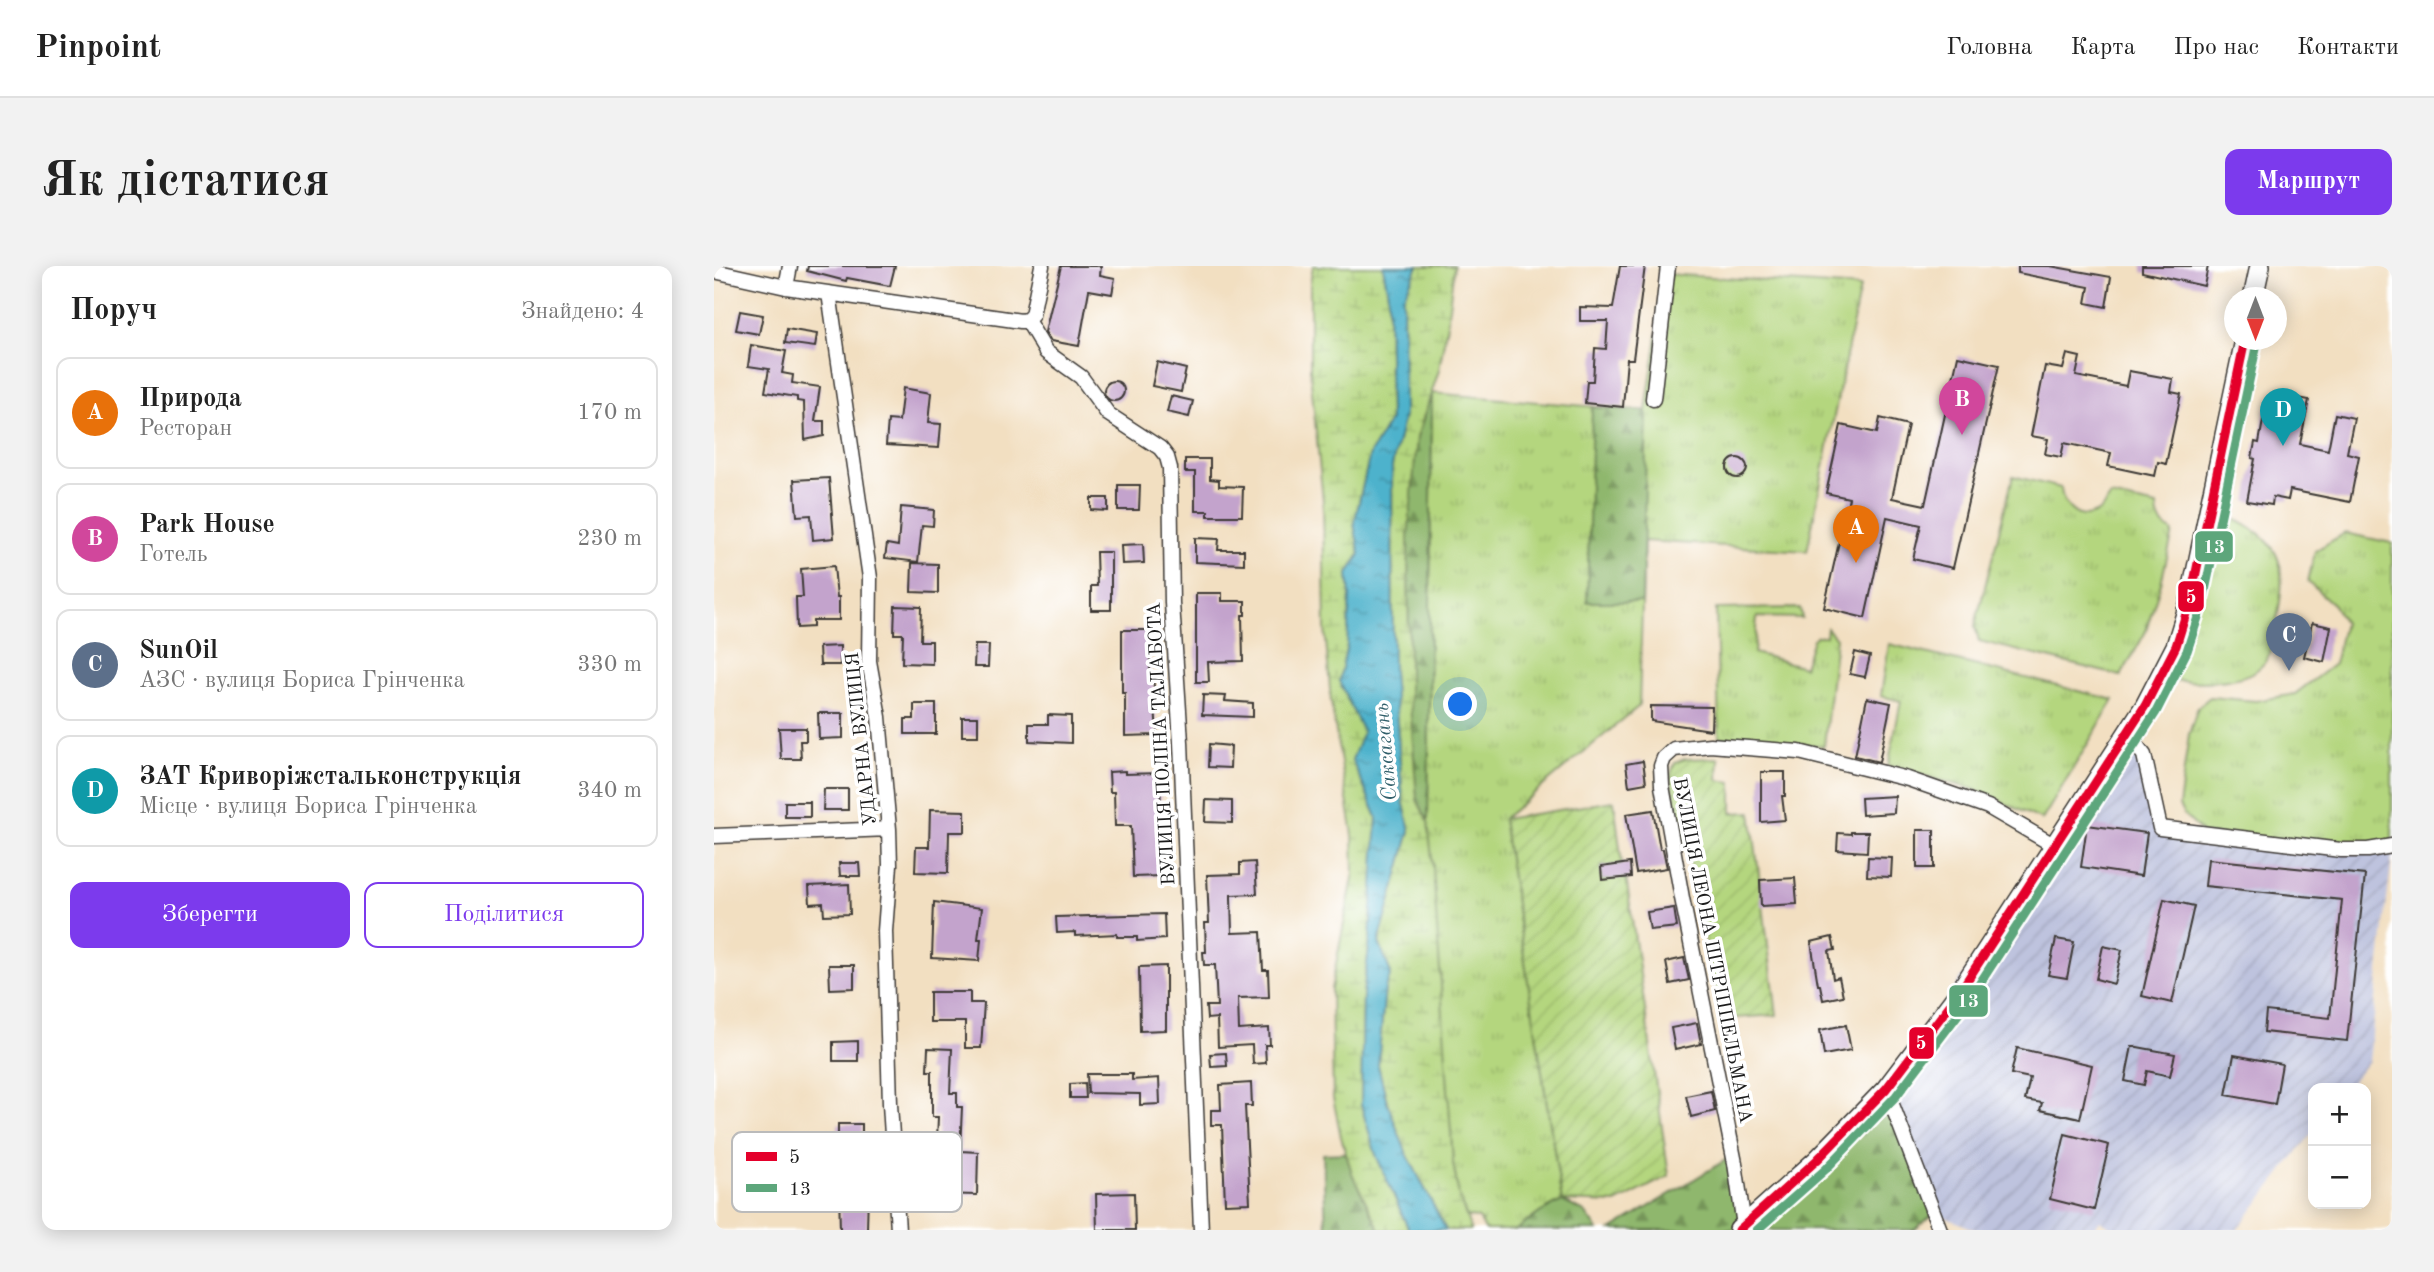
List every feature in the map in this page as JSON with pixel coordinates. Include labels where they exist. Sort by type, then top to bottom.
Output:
[{"type":"street","points":[[786,287],[790,266]]},
{"type":"street","points":[[714,271],[786,287],[1013,321],[1027,320],[1034,309],[1042,266]]},
{"type":"street","points":[[1653,399],[1668,266]]},
{"type":"street","points":[[2255,287],[2260,266]]},
{"type":"street","name":"УДАРНА ВУЛИЦЯ","points":[[829,293],[870,578],[869,661],[879,717],[890,829],[885,931],[892,1132]]},
{"type":"street","name":"ВУЛИЦЯ ПОЛІНА ТАЛАБОТА","points":[[1027,320],[1046,352],[1082,377],[1108,414],[1160,448],[1167,457],[1170,468],[1172,603],[1181,742],[1201,1230]]},
{"type":"street","points":[[1741,1228],[1817,1160],[1886,1088],[1959,993],[2145,706],[2176,646],[2190,601],[2243,350]]},
{"type":"street","points":[[2123,740],[2137,746],[2144,755],[2160,828],[2341,850],[2368,850],[2392,846]]},
{"type":"street","name":"ВУЛИЦЯ ЛЕОНА ШТРІППЕЛЬМАНА","points":[[1741,1228],[1735,1163],[1665,798],[1661,765],[1664,758],[1674,749],[1710,745],[1799,752],[1908,779],[1988,807],[2055,846]]},
{"type":"street","points":[[714,836],[890,829]]},
{"type":"street","points":[[1886,1088],[1940,1230]]},
{"type":"street","name":"УДАРНА ВУЛИЦЯ","points":[[897,1212],[898,1230]]},
{"type":"shaded area","points":[[2123,740],[2137,746],[2160,828],[2392,855],[2369,1061],[2351,1083],[2308,1083],[2308,1138],[2237,1230],[2116,1230],[2100,1220],[2093,1230],[1976,1230],[1935,1213],[1886,1089]]},
{"type":"green space","points":[[1313,266],[1383,266],[1388,294],[1390,420],[1370,454],[1354,524],[1360,554],[1348,574],[1350,596],[1347,645],[1339,681],[1364,732],[1352,760],[1377,817],[1370,940],[1363,994],[1361,1105],[1376,1155],[1409,1230],[1380,1230],[1353,1176],[1333,1098],[1331,989],[1354,873],[1353,835],[1331,702],[1325,628],[1323,501],[1310,371],[1310,283]]},
{"type":"green space","points":[[1418,266],[1454,266],[1439,370],[1417,437],[1408,537],[1409,690],[1417,800],[1428,822],[1433,867],[1453,1163],[1459,1197],[1471,1230],[1446,1230],[1406,1152],[1387,1102],[1378,1065],[1385,988],[1391,974],[1379,942],[1410,831],[1403,800],[1393,671],[1392,466],[1404,416],[1403,298]]},
{"type":"green space","points":[[1666,274],[1860,287],[1807,551],[1644,541],[1639,706],[1503,819],[1562,1201],[1516,1230],[1485,1230],[1479,1218],[1467,1217],[1459,1197],[1453,1163],[1428,822],[1432,393],[1646,411]]},
{"type":"green space","points":[[1432,393],[1428,822],[1417,800],[1409,690],[1408,537],[1417,437]]},
{"type":"green space","points":[[1592,407],[1647,411],[1642,602],[1587,602]]},
{"type":"green space","points":[[2013,476],[2061,488],[2068,506],[2083,516],[2098,512],[2111,496],[2157,506],[2160,522],[2173,532],[2145,633],[2121,676],[1979,641],[1975,626]]},
{"type":"green space","points":[[2210,508],[2259,533],[2276,555],[2282,580],[2271,649],[2263,665],[2237,678],[2210,682],[2159,679]]},
{"type":"green space","points":[[2345,533],[2392,543],[2392,846],[2368,850],[2204,834],[2184,815],[2179,806],[2189,734],[2198,707],[2210,697],[2256,701],[2295,694],[2334,664],[2344,623],[2334,605],[2308,582],[2315,551]]},
{"type":"green space","points":[[1800,608],[1802,618],[1757,617],[1754,653],[1804,667],[1813,639],[1826,636],[1827,628],[1836,638],[1824,746],[1719,737],[1716,609]]},
{"type":"green space","points":[[1889,644],[2114,700],[2042,820],[1973,789],[1888,766],[1901,701],[1881,696]]},
{"type":"green space","points":[[1719,758],[1718,780],[1732,782],[1732,813],[1751,812],[1777,1015],[1722,1019],[1670,776],[1675,763],[1685,759]]},
{"type":"green space","points":[[1614,801],[1622,864],[1601,867],[1602,880],[1626,877],[1669,1176],[1616,1203],[1562,1201],[1503,819]]},
{"type":"green space","points":[[1886,1089],[1935,1213],[1914,1230],[1611,1230],[1734,1155],[1743,1225]]},
{"type":"green space","points":[[1346,1153],[1353,1176],[1380,1230],[1326,1230],[1323,1154]]},
{"type":"green space","points":[[1562,1201],[1585,1212],[1598,1230],[1516,1230],[1541,1212]]},
{"type":"water","name":"Саксагань","points":[[1383,266],[1418,266],[1403,298],[1404,416],[1392,466],[1393,671],[1403,800],[1410,831],[1379,942],[1391,974],[1385,988],[1378,1065],[1387,1102],[1406,1152],[1446,1230],[1409,1230],[1376,1155],[1361,1105],[1363,994],[1370,940],[1377,817],[1352,760],[1363,732],[1339,681],[1347,645],[1350,596],[1348,574],[1360,554],[1354,524],[1370,454],[1390,420],[1388,294]]},
{"type":"building","points":[[808,266],[895,266],[890,286],[847,278],[846,281],[807,271]]},
{"type":"building","points":[[1061,266],[1101,266],[1100,275],[1115,278],[1112,294],[1089,290],[1079,346],[1051,341],[1045,332]]},
{"type":"building","points":[[1620,266],[1645,266],[1633,359],[1627,359],[1623,407],[1585,403],[1587,381],[1593,381],[1595,348],[1606,349],[1608,321],[1580,321],[1580,307],[1613,308]]},
{"type":"building","points":[[2018,266],[2050,266],[2111,277],[2106,307],[2086,303],[2089,287],[2018,273]]},
{"type":"building","points":[[2142,266],[2208,266],[2204,286],[2142,272]]},
{"type":"building","points":[[740,311],[763,315],[759,334],[736,330]]},
{"type":"building","points":[[787,329],[817,334],[815,347],[785,343]]},
{"type":"building","points":[[751,345],[786,351],[782,373],[793,375],[792,383],[820,387],[815,421],[824,421],[824,436],[805,440],[804,402],[797,401],[797,397],[765,392],[769,369],[748,366]]},
{"type":"building","points":[[2067,354],[2080,357],[2076,376],[2126,386],[2129,371],[2173,379],[2171,392],[2181,394],[2166,464],[2158,462],[2155,476],[2108,466],[2111,453],[2064,443],[2061,457],[2045,454],[2048,439],[2031,436],[2045,366],[2063,369]]},
{"type":"building","points":[[1958,356],[1999,365],[1953,568],[1913,559],[1921,525],[1887,517],[1865,618],[1824,608],[1849,498],[1826,493],[1841,425],[1877,433],[1880,418],[1908,425],[1892,498],[1925,505]]},
{"type":"building","points":[[1157,362],[1186,369],[1181,392],[1152,386]]},
{"type":"building","points":[[1114,381],[1121,384],[1124,391],[1121,398],[1114,401],[1107,398],[1104,391],[1107,384]]},
{"type":"building","points":[[903,388],[931,393],[928,423],[941,424],[939,448],[886,445],[888,420],[899,421]]},
{"type":"building","points":[[2273,393],[2309,400],[2300,444],[2328,450],[2335,414],[2354,418],[2347,453],[2359,456],[2350,502],[2290,490],[2288,500],[2273,497],[2272,505],[2247,501],[2255,459],[2252,458],[2255,442],[2259,443],[2265,409],[2270,410]]},
{"type":"building","points":[[1171,396],[1193,401],[1189,417],[1167,412]]},
{"type":"building","points":[[1737,458],[1744,461],[1747,468],[1744,475],[1737,478],[1730,475],[1727,468],[1730,461]]},
{"type":"building","points":[[1185,459],[1210,459],[1210,479],[1219,480],[1219,486],[1243,487],[1242,516],[1208,516],[1208,511],[1195,511],[1195,472],[1185,472]]},
{"type":"building","points":[[829,478],[834,538],[813,540],[811,515],[797,516],[794,480]]},
{"type":"building","points":[[1118,485],[1140,485],[1139,510],[1118,510]]},
{"type":"building","points":[[1091,498],[1108,498],[1108,511],[1091,510]]},
{"type":"building","points":[[901,507],[934,510],[933,526],[922,525],[918,562],[885,558],[887,544],[898,546]]},
{"type":"building","points":[[1195,538],[1219,539],[1218,550],[1244,550],[1244,564],[1195,562]]},
{"type":"building","points":[[1143,544],[1144,563],[1122,564],[1121,545]]},
{"type":"building","points":[[1096,552],[1111,552],[1111,610],[1091,610],[1091,586],[1097,586]]},
{"type":"building","points":[[912,563],[938,564],[938,593],[911,592]]},
{"type":"building","points":[[834,566],[839,597],[839,620],[813,620],[813,627],[797,628],[796,597],[803,597],[801,569]]},
{"type":"building","points":[[1196,593],[1222,593],[1222,601],[1245,601],[1245,615],[1242,615],[1243,661],[1208,662],[1209,682],[1196,682]]},
{"type":"building","points":[[895,606],[921,607],[920,641],[932,641],[932,664],[902,663],[903,634],[894,634]]},
{"type":"building","points":[[2312,623],[2331,627],[2324,662],[2304,657]]},
{"type":"building","points":[[1122,630],[1150,630],[1150,673],[1153,673],[1157,735],[1125,736]]},
{"type":"building","points":[[975,645],[989,645],[988,667],[974,667]]},
{"type":"building","points":[[840,646],[840,665],[820,665],[819,647]]},
{"type":"building","points":[[1855,652],[1870,656],[1865,677],[1850,674]]},
{"type":"building","points":[[1203,695],[1226,696],[1225,701],[1253,703],[1253,717],[1202,715]]},
{"type":"building","points":[[1867,698],[1891,703],[1879,762],[1855,756]]},
{"type":"building","points":[[914,704],[936,704],[936,734],[905,734],[905,719],[914,719]]},
{"type":"building","points":[[1651,706],[1712,707],[1711,730],[1651,721]]},
{"type":"building","points":[[818,713],[843,713],[843,738],[819,739]]},
{"type":"building","points":[[1048,715],[1071,716],[1071,743],[1029,741],[1029,724],[1048,724]]},
{"type":"building","points":[[962,717],[978,717],[978,736],[962,736]]},
{"type":"building","points":[[779,728],[806,728],[806,741],[800,741],[801,759],[781,759]]},
{"type":"building","points":[[1209,744],[1231,746],[1230,768],[1208,767]]},
{"type":"building","points":[[1643,761],[1646,783],[1629,786],[1626,764]]},
{"type":"building","points":[[1125,771],[1125,774],[1160,773],[1162,876],[1133,877],[1131,826],[1115,826],[1114,792],[1110,792],[1109,772]]},
{"type":"building","points":[[1761,772],[1785,772],[1785,796],[1782,796],[1785,820],[1761,822]]},
{"type":"building","points":[[824,789],[848,789],[848,810],[823,810]]},
{"type":"building","points":[[1895,796],[1894,813],[1862,815],[1861,798]]},
{"type":"building","points":[[1206,800],[1232,801],[1232,823],[1205,822]]},
{"type":"building","points":[[785,802],[810,802],[810,817],[785,817]]},
{"type":"building","points":[[930,810],[965,811],[965,832],[949,832],[948,873],[915,872],[916,847],[929,847]]},
{"type":"building","points":[[1653,810],[1660,849],[1663,849],[1667,868],[1636,873],[1626,814]]},
{"type":"building","points":[[2087,825],[2147,833],[2141,876],[2081,867]]},
{"type":"building","points":[[1917,830],[1934,830],[1934,868],[1917,868]]},
{"type":"building","points":[[1868,832],[1867,852],[1837,850],[1838,833]]},
{"type":"building","points":[[1868,857],[1892,858],[1891,877],[1867,876]]},
{"type":"building","points":[[2208,859],[2365,875],[2347,1041],[2264,1032],[2266,1011],[2330,1018],[2342,900],[2205,886]]},
{"type":"building","points":[[1255,862],[1257,894],[1231,895],[1232,933],[1261,932],[1263,970],[1268,970],[1269,997],[1238,998],[1239,1030],[1269,1028],[1270,1045],[1265,1045],[1266,1063],[1253,1064],[1252,1045],[1218,1047],[1217,1018],[1207,1019],[1206,1006],[1217,1006],[1215,965],[1204,965],[1203,952],[1206,952],[1205,923],[1209,923],[1207,875],[1240,874],[1240,863]]},
{"type":"building","points":[[839,863],[859,863],[860,876],[840,876]]},
{"type":"building","points":[[1630,863],[1631,877],[1602,880],[1601,867]]},
{"type":"building","points":[[1795,878],[1797,904],[1761,906],[1760,880]]},
{"type":"building","points":[[849,884],[850,914],[824,915],[823,903],[810,904],[809,886]]},
{"type":"building","points":[[2164,899],[2194,906],[2172,1003],[2142,996]]},
{"type":"building","points":[[934,902],[982,908],[978,939],[981,939],[979,961],[932,958]]},
{"type":"building","points":[[1674,908],[1677,927],[1650,930],[1647,912]]},
{"type":"building","points":[[1164,914],[1165,939],[1137,941],[1137,937],[1117,937],[1117,934],[1075,936],[1075,932],[1057,933],[1056,917]]},
{"type":"building","points":[[1832,937],[1835,950],[1829,951],[1833,979],[1839,977],[1843,996],[1823,1000],[1811,942]]},
{"type":"building","points":[[2056,939],[2074,942],[2067,978],[2048,975]]},
{"type":"building","points":[[2103,946],[2122,950],[2114,984],[2096,979]]},
{"type":"building","points":[[1684,958],[1689,980],[1670,984],[1666,962]]},
{"type":"building","points":[[829,965],[854,965],[854,988],[830,989]]},
{"type":"building","points":[[1166,966],[1166,1030],[1140,1031],[1139,967]]},
{"type":"building","points":[[930,992],[970,992],[970,1003],[984,1003],[981,1048],[965,1048],[965,1022],[930,1022]]},
{"type":"building","points":[[1697,1023],[1701,1044],[1675,1050],[1671,1028]]},
{"type":"building","points":[[1846,1025],[1851,1050],[1824,1055],[1820,1030]]},
{"type":"building","points":[[858,1041],[858,1061],[833,1061],[833,1042]]},
{"type":"building","points":[[2132,1046],[2175,1054],[2170,1076],[2147,1071],[2144,1085],[2125,1081]]},
{"type":"building","points":[[928,1048],[952,1049],[950,1093],[957,1093],[957,1107],[962,1107],[961,1132],[937,1132],[938,1117],[932,1117],[932,1071],[927,1071]]},
{"type":"building","points":[[2017,1048],[2092,1065],[2080,1119],[2040,1110],[2042,1103],[2025,1100],[2030,1078],[2011,1074]]},
{"type":"building","points":[[1226,1053],[1227,1066],[1211,1067],[1210,1054]]},
{"type":"building","points":[[2234,1055],[2282,1064],[2275,1104],[2226,1095]]},
{"type":"building","points":[[1087,1074],[1132,1074],[1132,1080],[1159,1078],[1160,1104],[1140,1105],[1140,1094],[1088,1093]]},
{"type":"building","points":[[1085,1083],[1086,1098],[1070,1098],[1070,1084]]},
{"type":"building","points":[[1251,1083],[1252,1106],[1245,1106],[1250,1203],[1225,1204],[1222,1125],[1211,1125],[1211,1110],[1221,1110],[1220,1085]]},
{"type":"building","points":[[1711,1091],[1715,1111],[1691,1117],[1686,1096]]},
{"type":"building","points":[[838,1124],[862,1124],[862,1132],[838,1132]]},
{"type":"building","points":[[2065,1134],[2109,1145],[2094,1210],[2050,1199]]},
{"type":"building","points":[[962,1151],[978,1152],[977,1195],[962,1195]]},
{"type":"building","points":[[1134,1193],[1135,1230],[1097,1230],[1096,1194]]},
{"type":"building","points":[[840,1212],[867,1212],[867,1230],[840,1230]]},
{"type":"transit line","name":"5","points":[[1739,1230],[1817,1160],[1886,1089],[1959,993],[2145,706],[2176,646],[2190,601],[2243,350]]},
{"type":"transit line","name":"13","points":[[1757,1230],[1826,1169],[1896,1096],[1969,1000],[2156,712],[2187,651],[2202,605],[2256,350]]},
{"type":"place","name":"Park House","points":[[1962,435]]},
{"type":"place","name":"ЗАТ Криворіжстальконструкція","points":[[2283,446]]},
{"type":"place","name":"Природа","points":[[1856,563]]},
{"type":"place","name":"SunOil","points":[[2289,671]]}]
